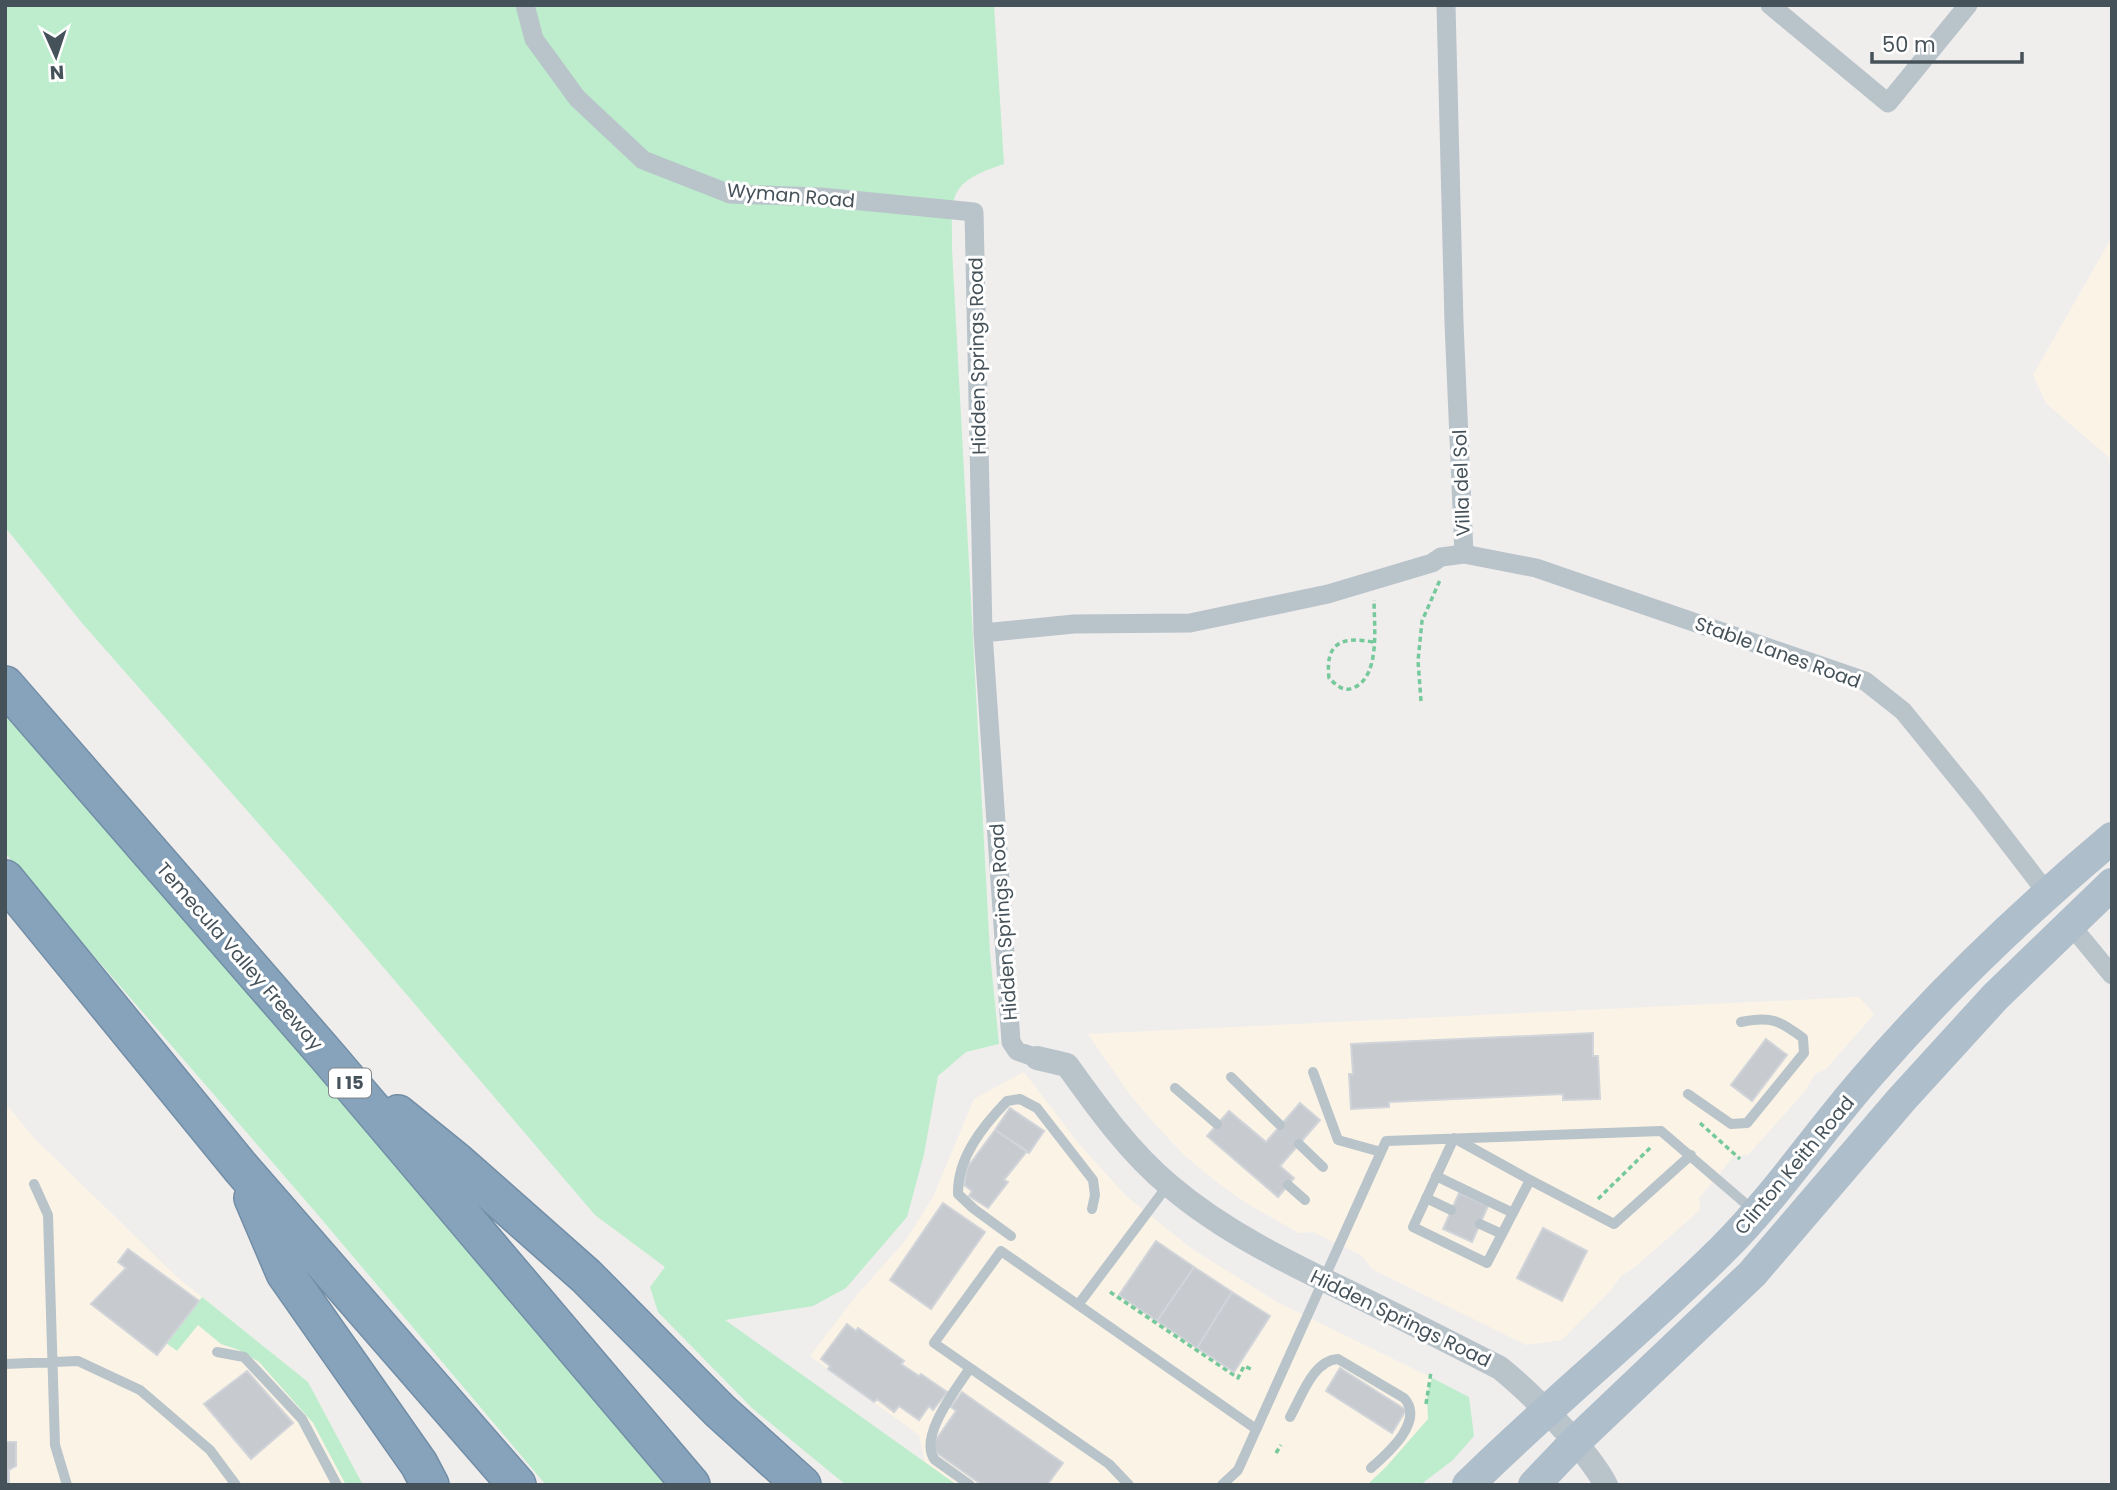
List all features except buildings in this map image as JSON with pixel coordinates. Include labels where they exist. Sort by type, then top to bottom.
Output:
[{"type":"highway","name":"Temecula Valley Freeway","points":[[5,685],[329,1058],[691,1485]]},
{"type":"highway","points":[[5,879],[241,1168],[517,1485]]},
{"type":"highway","points":[[329,1058],[457,1161],[586,1276],[720,1411],[802,1485]]},
{"type":"highway","points":[[241,1168],[285,1273],[419,1464],[430,1485]]},
{"type":"main road","name":"Clinton Keith Road","points":[[1468,1485],[1725,1247],[1867,1077],[1943,996],[2046,893],[2112,838]]},
{"type":"main road","points":[[2070,923],[2066,916],[2071,902],[2082,886],[2112,860]]},
{"type":"main road","name":"Clinton Keith Road","points":[[1534,1485],[1574,1443],[1752,1274],[1901,1100],[1995,997],[2112,884]]},
{"type":"main road","points":[[1901,1100],[1906,1070],[1951,1013],[2048,913],[2049,899],[2046,893]]},
{"type":"street","name":"Wyman Road","points":[[524,5],[534,39],[577,98],[643,160],[730,194],[821,198],[974,212]]},
{"type":"street","name":"Villa del Sol","points":[[984,633],[1073,624],[1189,623],[1328,594],[1432,563],[1441,557],[1464,554],[1454,323],[1446,5]]},
{"type":"street","points":[[1770,5],[1888,103],[1968,5]]},
{"type":"street","name":"Hidden Springs Road","points":[[974,212],[984,633],[1011,1042],[1017,1051],[1067,1065],[1091,1100],[1124,1139],[1168,1185],[1201,1210],[1240,1235],[1322,1279],[1500,1368],[1546,1411],[1597,1469],[1606,1485]]},
{"type":"street","name":"Stable Lanes Road","points":[[1464,554],[1536,568],[1865,681],[1903,711],[2046,893]]},
{"type":"street","points":[[2070,923],[2112,975]]},
{"type":"lane","points":[[1688,1094],[1731,1124],[1747,1123],[1804,1053],[1802,1038],[1780,1021],[1763,1019],[1741,1022]]},
{"type":"lane","points":[[1313,1072],[1338,1140],[1381,1152]]},
{"type":"lane","points":[[1231,1077],[1280,1125]]},
{"type":"lane","points":[[1175,1088],[1217,1124]]},
{"type":"lane","points":[[1011,1236],[958,1194],[958,1178],[966,1154],[1007,1101],[1020,1099],[1037,1108],[1093,1180],[1095,1195],[1092,1209]]},
{"type":"lane","points":[[1222,1485],[1238,1470],[1386,1141],[1661,1131],[1756,1213]]},
{"type":"lane","points":[[1454,1139],[1614,1224],[1691,1155]]},
{"type":"lane","points":[[1454,1139],[1413,1227],[1486,1263],[1530,1181]]},
{"type":"lane","points":[[1299,1144],[1323,1167]]},
{"type":"lane","points":[[1436,1176],[1513,1213]]},
{"type":"lane","points":[[34,1184],[48,1214],[55,1445],[67,1485]]},
{"type":"lane","points":[[1078,1305],[1168,1185]]},
{"type":"lane","points":[[1288,1185],[1305,1200]]},
{"type":"lane","points":[[1426,1198],[1451,1210]]},
{"type":"lane","points":[[1480,1224],[1502,1234]]},
{"type":"lane","points":[[1129,1485],[1109,1464],[934,1343],[1001,1251],[1256,1429]]},
{"type":"lane","points":[[217,1352],[244,1357],[302,1419],[337,1485]]},
{"type":"lane","points":[[1290,1417],[1315,1371],[1331,1359],[1338,1359],[1404,1398],[1411,1406],[1411,1417],[1395,1446],[1371,1468]]},
{"type":"lane","points":[[5,1364],[78,1362],[140,1390],[210,1450],[236,1485]]},
{"type":"lane","points":[[970,1368],[940,1415],[929,1447],[935,1460],[970,1485]]},
{"type":"path","points":[[1421,701],[1418,661],[1422,621],[1440,578],[1441,557]]},
{"type":"path","points":[[1373,642],[1353,638],[1336,644],[1329,654],[1329,678],[1339,687],[1348,690],[1364,682],[1370,673],[1373,642],[1375,580]]},
{"type":"path","points":[[1697,1119],[1740,1159]]},
{"type":"path","points":[[1598,1199],[1653,1146]]},
{"type":"path","points":[[1111,1292],[1238,1378],[1244,1366],[1253,1370]]},
{"type":"path","points":[[1276,1453],[1281,1445]]},
{"type":"shaded area","points":[[2112,237],[2112,460],[2046,403],[2033,375]]},
{"type":"shaded area","points":[[1859,997],[1874,1014],[1826,1069],[1815,1074],[1805,1091],[1748,1155],[1734,1156],[1699,1198],[1700,1210],[1621,1276],[1562,1340],[1526,1345],[1372,1269],[1361,1255],[1313,1232],[1299,1233],[1251,1206],[1218,1183],[1184,1155],[1155,1124],[1128,1092],[1088,1034]]},
{"type":"shaded area","points":[[1024,1072],[1079,1144],[1126,1196],[1192,1249],[1277,1302],[1432,1378],[1427,1393],[1428,1419],[1367,1485],[957,1485],[925,1462],[919,1435],[810,1356],[856,1296],[906,1240],[933,1197],[974,1099]]},
{"type":"shaded area","points":[[5,1103],[35,1139],[177,1277],[308,1382],[363,1485],[5,1485]]},
{"type":"green space","points":[[5,5],[994,5],[1004,164],[972,178],[962,185],[957,193],[953,203],[952,249],[990,953],[999,1044],[966,1052],[938,1076],[924,1154],[907,1217],[846,1288],[813,1306],[725,1320],[957,1485],[846,1485],[753,1409],[658,1312],[650,1287],[665,1267],[595,1215],[331,906],[82,623],[5,527]]},
{"type":"green space","points":[[5,709],[666,1485],[546,1485],[318,1215],[5,853]]},
{"type":"green space","points":[[202,1297],[308,1382],[363,1485],[346,1485],[313,1423],[259,1362],[239,1350],[221,1344],[198,1325],[177,1351],[166,1343]]},
{"type":"green space","points":[[1432,1378],[1469,1397],[1474,1436],[1453,1460],[1420,1485],[1367,1485],[1428,1419],[1427,1393]]}]
